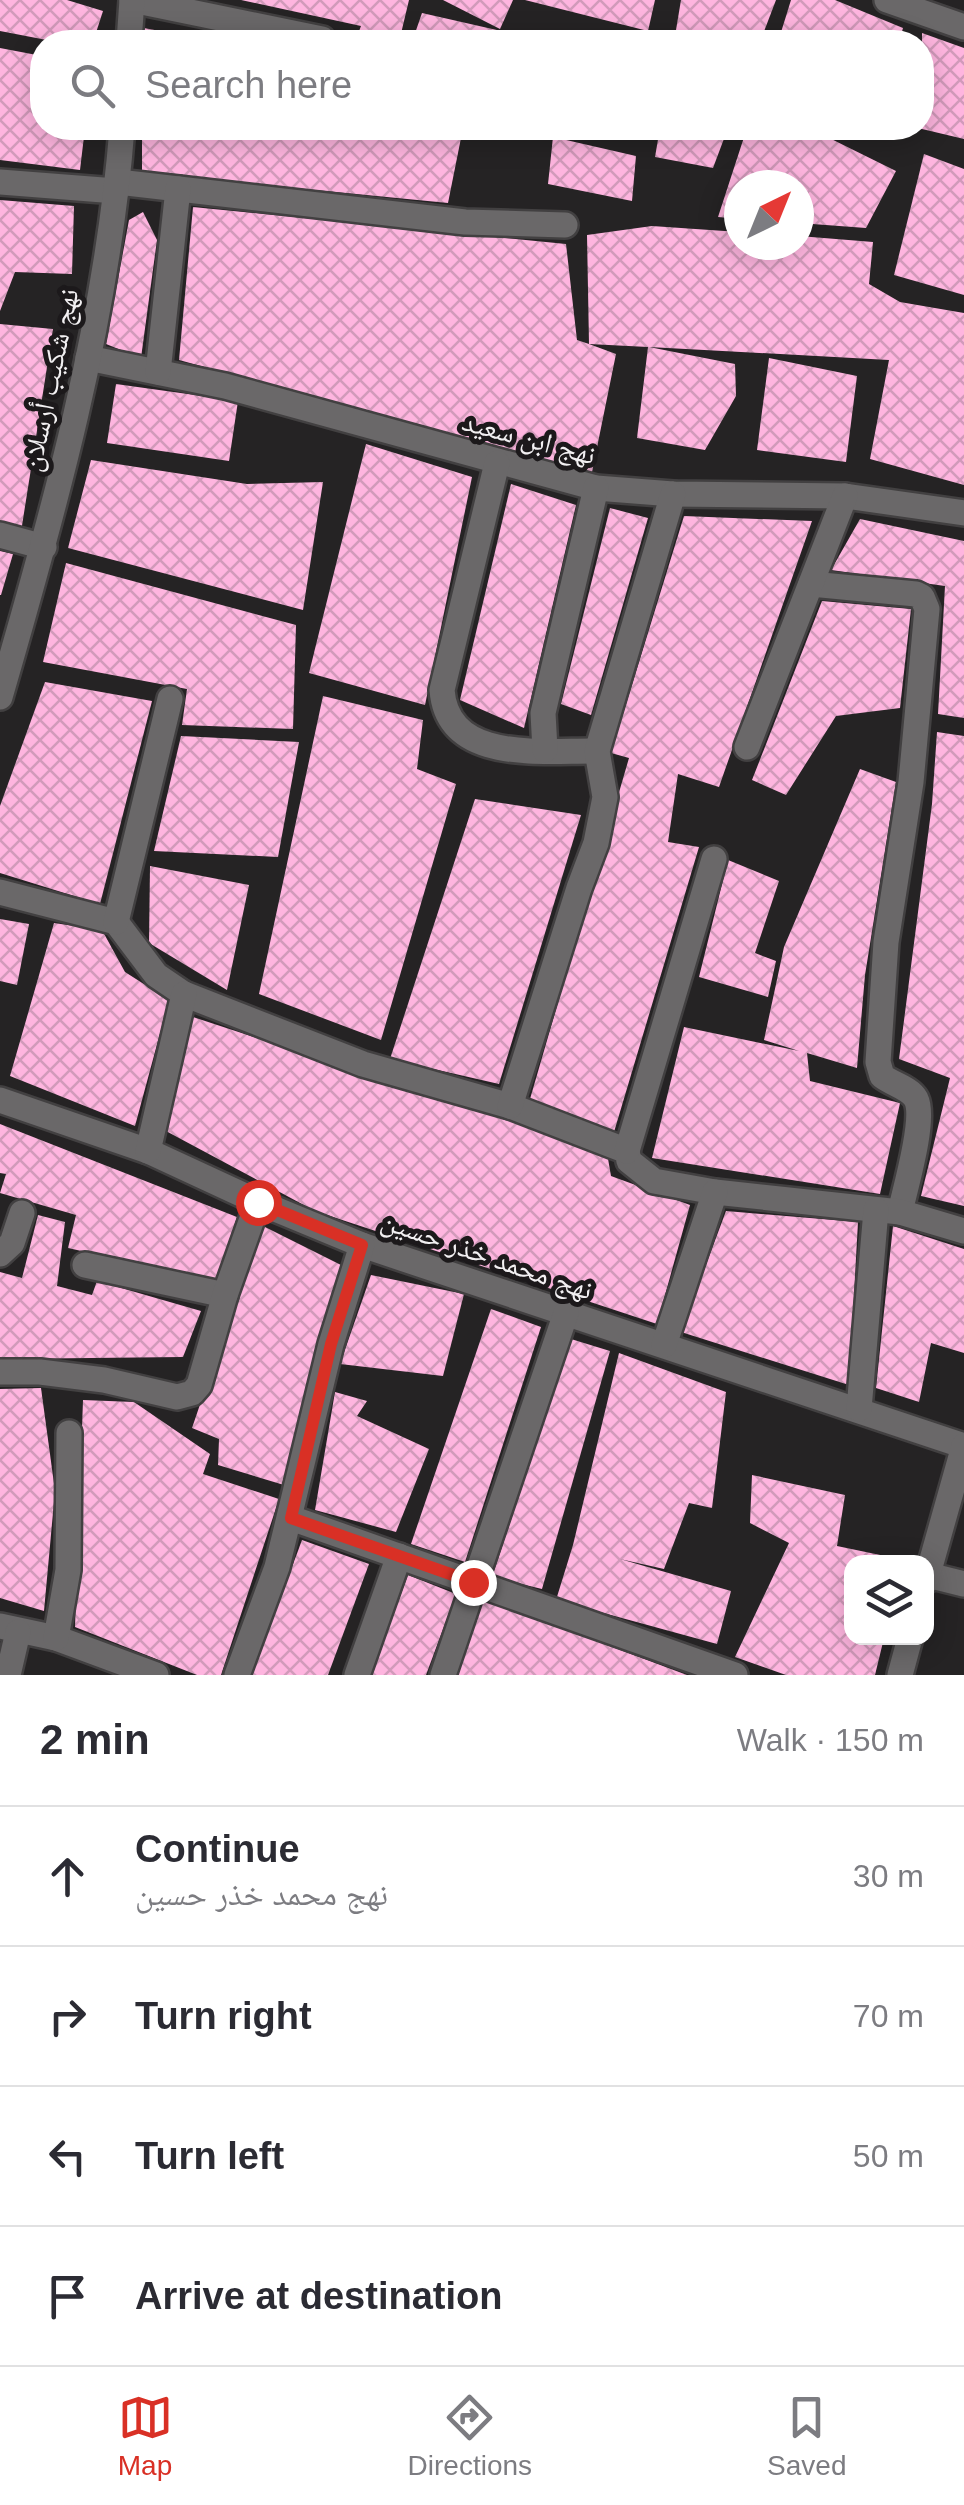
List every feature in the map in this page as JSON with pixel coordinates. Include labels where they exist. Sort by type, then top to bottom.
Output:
[{"type":"street","points":[[130,30],[132,0],[274,30]]},
{"type":"street","points":[[887,0],[964,28]]},
{"type":"street","name":"نهج شكيب أرسلان","points":[[0,697],[4,668],[44,546],[88,358],[117,187],[121,140]]},
{"type":"street","points":[[0,182],[178,189],[465,222],[565,225]]},
{"type":"street","points":[[158,372],[178,189]]},
{"type":"street","name":"نهج ابن سعيد","points":[[88,358],[225,386],[596,488],[673,494],[845,496],[964,513]]},
{"type":"street","points":[[497,463],[442,690],[444,708],[467,737],[483,746],[597,752]]},
{"type":"street","points":[[545,750],[543,714],[596,488]]},
{"type":"street","points":[[510,1106],[596,843],[606,797],[597,752],[673,494]]},
{"type":"street","points":[[747,747],[845,496]]},
{"type":"street","points":[[0,535],[44,546]]},
{"type":"street","points":[[811,584],[916,594],[927,608],[910,782],[886,942],[878,1062],[882,1076],[908,1090],[918,1102],[918,1122],[888,1211],[859,1409]]},
{"type":"street","points":[[116,922],[170,699]]},
{"type":"street","points":[[714,859],[627,1152],[629,1161],[654,1181],[715,1192],[888,1211],[964,1231]]},
{"type":"street","points":[[0,892],[116,922],[156,975],[184,994],[363,1064],[510,1106],[627,1152]]},
{"type":"street","points":[[148,1151],[184,994]]},
{"type":"street","name":"نهج محمد خذر حسين","points":[[0,1100],[148,1151],[362,1245],[964,1446]]},
{"type":"street","points":[[664,1346],[715,1192]]},
{"type":"street","points":[[0,1372],[88,1378],[184,1396],[200,1385],[225,1295],[258,1202]]},
{"type":"street","points":[[0,1254],[12,1242],[22,1213]]},
{"type":"street","points":[[237,1675],[291,1518],[331,1344],[362,1245]]},
{"type":"street","points":[[85,1265],[225,1295]]},
{"type":"street","points":[[443,1675],[566,1313]]},
{"type":"street","points":[[56,1638],[68,1570],[69,1433]]},
{"type":"street","points":[[933,1555],[964,1446]]},
{"type":"street","points":[[291,1518],[735,1675]]},
{"type":"street","points":[[357,1675],[399,1556]]},
{"type":"street","points":[[934,1579],[964,1584]]},
{"type":"street","points":[[8,1675],[9,1629],[56,1638],[116,1668],[156,1675]]},
{"type":"street","points":[[900,1675],[908,1645]]},
{"type":"building","points":[[0,0],[67,0],[103,11],[97,30],[30,30],[30,37],[0,31]]},
{"type":"building","points":[[241,0],[409,0],[402,30],[360,30],[361,26]]},
{"type":"building","points":[[443,0],[513,0],[500,29]]},
{"type":"building","points":[[525,0],[655,0],[648,30]]},
{"type":"building","points":[[681,0],[776,0],[765,30],[676,30]]},
{"type":"building","points":[[791,0],[835,0],[903,28],[902,30],[782,30]]},
{"type":"building","points":[[422,13],[497,30],[416,30]]},
{"type":"building","points":[[934,37],[964,48],[964,139],[934,132]]},
{"type":"building","points":[[0,48],[30,54],[30,140],[84,140],[80,170],[0,160]]},
{"type":"building","points":[[142,140],[461,140],[448,203],[142,173]]},
{"type":"building","points":[[553,140],[636,156],[632,201],[548,184]]},
{"type":"building","points":[[658,140],[724,140],[713,168],[655,157]]},
{"type":"building","points":[[743,140],[833,140],[896,171],[866,228],[814,224],[814,170],[733,170]]},
{"type":"building","points":[[924,154],[964,169],[964,295],[894,275]]},
{"type":"building","points":[[0,200],[74,206],[72,274],[15,272],[0,311]]},
{"type":"building","points":[[193,207],[566,244],[577,340],[616,354],[592,472],[179,360]]},
{"type":"building","points":[[143,212],[157,240],[141,358],[106,344],[129,220]]},
{"type":"building","points":[[652,226],[724,231],[724,260],[814,260],[814,237],[873,242],[869,284],[900,302],[964,313],[964,485],[870,459],[889,360],[649,347],[735,364],[736,396],[705,450],[637,438],[648,347],[589,344],[587,235]]},
{"type":"building","points":[[0,324],[53,329],[21,532],[0,526]]},
{"type":"building","points":[[769,358],[857,376],[846,462],[757,450]]},
{"type":"building","points":[[116,384],[238,401],[229,461],[107,443]]},
{"type":"building","points":[[366,444],[472,477],[425,705],[309,673]]},
{"type":"building","points":[[91,460],[247,484],[323,482],[303,610],[68,548]]},
{"type":"building","points":[[511,484],[576,505],[524,728],[460,700]]},
{"type":"building","points":[[610,508],[648,518],[591,715],[561,704]]},
{"type":"building","points":[[684,516],[812,521],[719,787],[678,774],[668,842],[699,847],[614,1132],[530,1099],[629,758],[611,753]]},
{"type":"building","points":[[860,519],[964,541],[964,718],[938,714],[945,586],[831,570]]},
{"type":"building","points":[[0,551],[13,554],[1,595],[0,595]]},
{"type":"building","points":[[66,563],[296,625],[293,729],[182,725],[187,689],[43,662]]},
{"type":"building","points":[[822,601],[911,609],[900,708],[836,716],[786,795],[752,780]]},
{"type":"building","points":[[45,682],[152,701],[100,904],[0,873],[0,806]]},
{"type":"building","points":[[323,696],[423,720],[417,769],[456,784],[381,1040],[259,994]]},
{"type":"building","points":[[937,732],[964,736],[964,1206],[921,1196],[950,1078],[899,1059],[932,804]]},
{"type":"building","points":[[181,736],[299,742],[278,857],[154,851]]},
{"type":"building","points":[[860,769],[896,782],[865,975],[857,1068],[807,1053],[810,1081],[900,1103],[880,1194],[652,1158],[684,1027],[799,1051],[764,1040],[784,947]]},
{"type":"building","points":[[475,799],[581,815],[499,1084],[390,1059]]},
{"type":"building","points":[[728,860],[779,881],[755,953],[776,961],[768,997],[699,977]]},
{"type":"building","points":[[150,866],[249,885],[227,990],[149,943]]},
{"type":"building","points":[[0,919],[29,924],[17,985],[0,981]]},
{"type":"building","points":[[54,923],[102,930],[125,972],[169,1000],[135,1126],[10,1076]]},
{"type":"building","points":[[193,1017],[607,1153],[611,1176],[690,1205],[657,1324],[315,1211],[164,1130]]},
{"type":"building","points":[[0,1124],[237,1217],[216,1281],[68,1248],[76,1215],[0,1193],[6,1174],[0,1173]]},
{"type":"building","points":[[726,1211],[858,1222],[849,1385],[681,1332]]},
{"type":"building","points":[[38,1215],[65,1222],[57,1286],[92,1295],[97,1281],[201,1311],[183,1357],[0,1359],[0,1272],[22,1278]]},
{"type":"building","points":[[261,1225],[343,1266],[284,1485],[218,1465],[219,1439],[192,1428]]},
{"type":"building","points":[[893,1226],[964,1249],[964,1353],[931,1343],[919,1402],[876,1388]]},
{"type":"building","points":[[371,1275],[464,1294],[443,1376],[340,1364]]},
{"type":"building","points":[[491,1309],[541,1327],[465,1562],[411,1544]]},
{"type":"building","points":[[571,1339],[610,1351],[542,1589],[492,1577]]},
{"type":"building","points":[[619,1353],[726,1392],[712,1508],[689,1503],[664,1569],[620,1559],[731,1591],[717,1644],[556,1600]]},
{"type":"building","points":[[41,1388],[55,1491],[44,1611],[0,1598],[0,1389]]},
{"type":"building","points":[[335,1392],[367,1401],[357,1416],[429,1449],[396,1532],[315,1510]]},
{"type":"building","points":[[83,1400],[134,1402],[210,1454],[203,1474],[279,1499],[221,1675],[197,1675],[75,1627]]},
{"type":"building","points":[[752,1475],[845,1495],[837,1546],[880,1555],[844,1555],[844,1645],[882,1645],[875,1675],[786,1675],[735,1657],[789,1543],[750,1523]]},
{"type":"building","points":[[302,1540],[369,1564],[328,1675],[252,1675]]},
{"type":"building","points":[[408,1575],[456,1594],[426,1675],[371,1675]]},
{"type":"building","points":[[481,1598],[687,1675],[457,1675]]},
{"type":"route","points":[[258,1202],[362,1245],[331,1344],[291,1518],[473,1582]]}]
